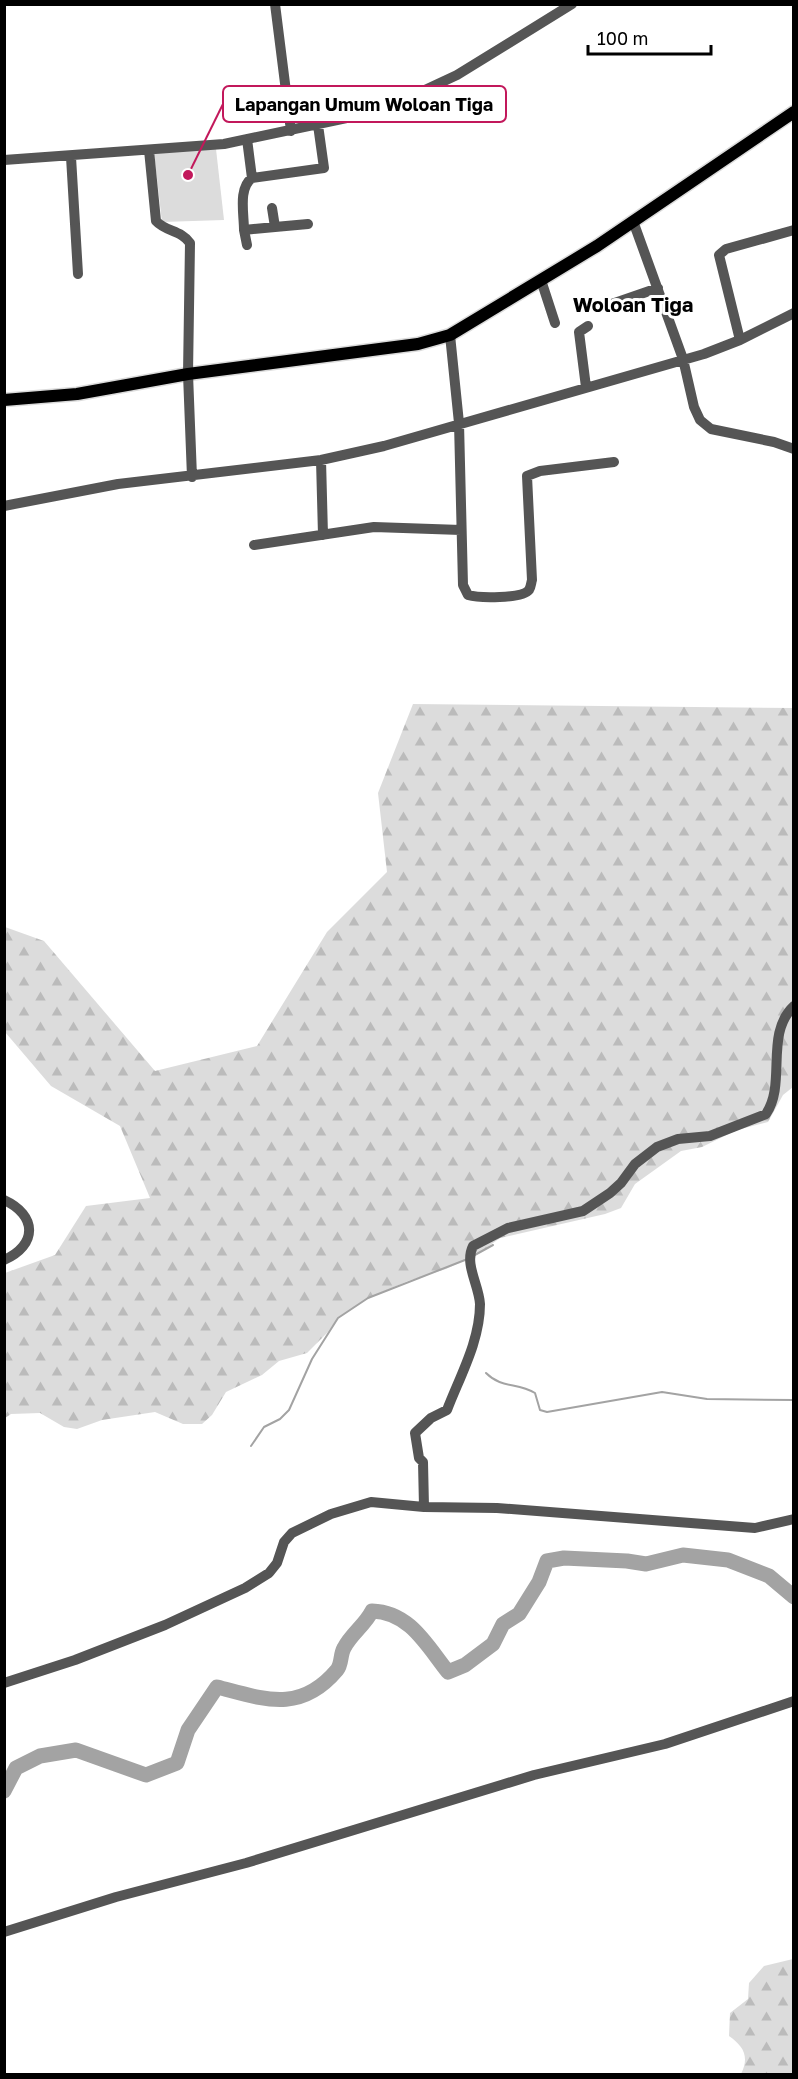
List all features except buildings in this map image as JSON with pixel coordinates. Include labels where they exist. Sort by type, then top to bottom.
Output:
[{"type":"main road","points":[[4,400],[88,392],[188,375],[418,344],[450,335],[633,221],[793,113]]},
{"type":"street","points":[[275,4],[291,131]]},
{"type":"street","points":[[4,160],[70,157],[247,139],[318,125],[397,104],[483,61],[572,4]]},
{"type":"street","points":[[247,245],[244,230],[246,182],[252,178],[324,168],[318,125]]},
{"type":"street","points":[[247,139],[252,178]]},
{"type":"street","points":[[149,150],[156,221],[167,230],[184,235],[190,243],[188,375],[192,477]]},
{"type":"street","points":[[70,157],[78,274]]},
{"type":"street","points":[[272,208],[275,227]]},
{"type":"street","points":[[633,221],[683,359],[694,407],[700,420],[707,426],[794,449]]},
{"type":"street","points":[[244,230],[308,224]]},
{"type":"street","points":[[740,340],[719,255],[726,249],[794,230]]},
{"type":"street","points":[[541,280],[555,323]]},
{"type":"street","points":[[603,307],[658,288]]},
{"type":"street","points":[[4,506],[87,488],[321,460],[384,446],[683,359],[740,340],[794,313]]},
{"type":"street","points":[[586,387],[579,332],[588,326]]},
{"type":"street","points":[[450,335],[459,423],[463,585],[468,595],[486,598],[524,593],[529,590],[532,580],[527,476],[540,471],[614,462]]},
{"type":"street","points":[[321,460],[323,535]]},
{"type":"street","points":[[254,544],[385,527],[461,530]]},
{"type":"street","points":[[424,1507],[423,1462],[419,1458],[416,1433],[431,1418],[447,1410],[477,1337],[480,1304],[470,1264],[474,1246],[508,1228],[582,1210],[610,1193],[635,1164],[657,1147],[678,1139],[710,1136],[766,1114],[776,1094],[780,1030],[788,1012],[794,1006]]},
{"type":"street","points":[[4,1200],[14,1205],[26,1219],[30,1233],[21,1251],[4,1260]]},
{"type":"street","points":[[4,1683],[75,1660],[165,1625],[245,1588],[269,1573],[277,1563],[284,1542],[292,1533],[331,1514],[371,1502],[424,1507],[497,1508],[754,1528],[794,1519]]},
{"type":"street","points":[[4,1932],[105,1900],[246,1863],[534,1775],[665,1744],[794,1701]]},
{"type":"green space","points":[[216,149],[224,220],[162,222],[154,153]]},
{"type":"green space","points":[[413,704],[793,708],[793,1087],[783,1095],[768,1122],[737,1130],[702,1147],[681,1151],[635,1184],[621,1208],[605,1214],[500,1238],[478,1254],[446,1269],[408,1281],[368,1298],[338,1318],[307,1353],[279,1361],[262,1375],[226,1392],[212,1415],[202,1424],[183,1424],[155,1412],[102,1420],[77,1429],[64,1427],[40,1413],[11,1414],[5,1418],[5,1273],[55,1255],[86,1206],[150,1198],[120,1126],[51,1086],[5,1032],[5,927],[44,941],[155,1071],[257,1046],[327,932],[387,872],[378,793]]},
{"type":"green space","points":[[793,1959],[793,2074],[741,2074],[745,2057],[738,2044],[729,2036],[730,2013],[748,1999],[749,1983],[764,1966]]},
{"type":"waterway","points":[[473,1256],[493,1245]]},
{"type":"waterway","points":[[251,1446],[264,1427],[280,1419],[289,1410],[312,1359],[338,1318],[368,1298],[465,1260]]},
{"type":"waterway","points":[[486,1373],[498,1381],[535,1393],[540,1410],[547,1412],[662,1392],[707,1399],[794,1400]]},
{"type":"waterway","points":[[4,1791],[16,1768],[40,1756],[76,1750],[146,1775],[177,1763],[188,1730],[217,1687],[250,1696],[281,1700],[309,1693],[323,1684],[337,1670],[347,1643],[372,1611],[397,1617],[407,1624],[425,1642],[448,1672],[465,1665],[493,1644],[503,1624],[519,1614],[539,1582],[547,1561],[564,1558],[646,1564],[683,1555],[728,1560],[769,1576],[794,1597]]},
{"type":"place","name":"Lapangan Umum Woloan Tiga","points":[[188,175]]},
{"type":"district","name":"Woloan Tiga","points":[[633,304]]}]
